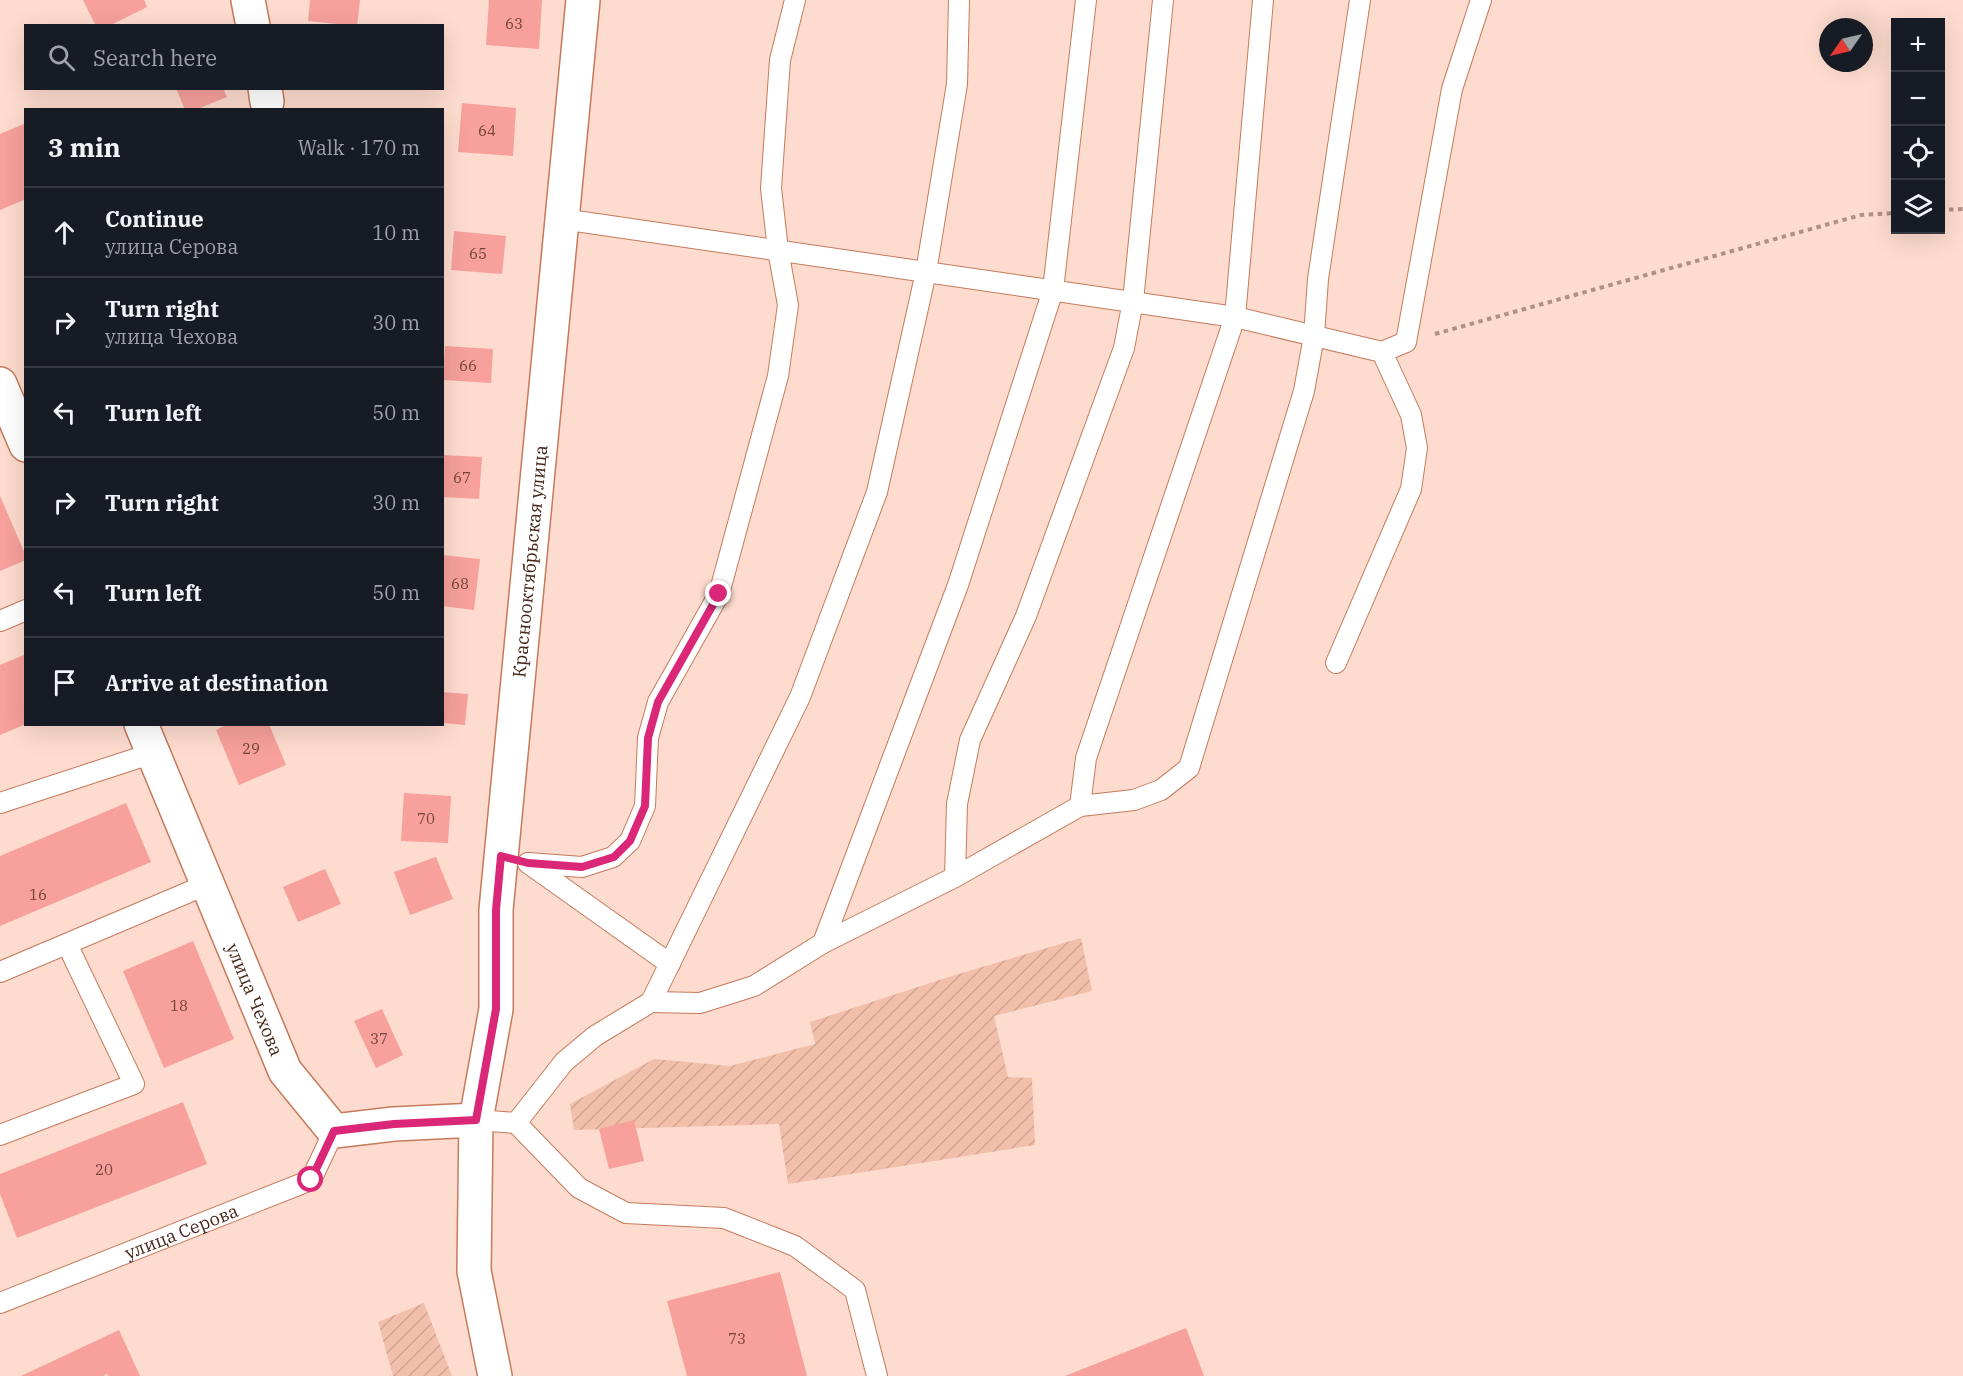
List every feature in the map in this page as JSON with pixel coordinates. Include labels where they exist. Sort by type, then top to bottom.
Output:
[{"type":"street","points":[[248,0],[253,24]]},
{"type":"street","name":"Краснооктябрьская улица","points":[[495,1376],[474,1271],[476,1120],[496,1009],[496,910],[515,860],[562,219],[583,0]]},
{"type":"street","points":[[0,384],[24,440]]},
{"type":"street","name":"улица Чехова","points":[[147,739],[285,1071],[334,1131]]},
{"type":"street","points":[[334,1131],[394,1124],[476,1120]]},
{"type":"lane","points":[[515,860],[582,867],[614,857],[630,841],[645,806],[648,738],[658,702],[719,594],[778,376],[788,305],[778,250],[771,188],[780,60],[795,0]]},
{"type":"lane","points":[[516,1123],[564,1062],[595,1036],[651,1002],[800,697],[877,492],[926,272],[957,84],[959,0]]},
{"type":"lane","points":[[823,943],[958,585],[1053,290],[1086,0]]},
{"type":"lane","points":[[955,876],[957,804],[970,740],[1034,593],[1125,348],[1133,301],[1163,0]]},
{"type":"lane","points":[[1080,806],[1086,758],[1235,317],[1263,0]]},
{"type":"lane","points":[[651,1002],[700,1003],[754,986],[823,943],[955,876],[1080,806],[1134,800],[1161,790],[1189,768],[1304,391],[1314,336],[1318,279],[1360,0]]},
{"type":"lane","points":[[562,219],[1235,317],[1382,352],[1406,342],[1452,90],[1481,0]]},
{"type":"lane","points":[[1336,663],[1411,489],[1416,448],[1411,415],[1382,352]]},
{"type":"lane","points":[[0,621],[24,611]]},
{"type":"lane","points":[[0,803],[147,739]]},
{"type":"lane","points":[[515,860],[670,964]]},
{"type":"lane","points":[[0,972],[208,884]]},
{"type":"lane","points":[[0,1135],[134,1084],[67,944]]},
{"type":"lane","points":[[476,1120],[516,1123],[579,1188],[626,1213],[724,1218],[795,1246],[855,1290],[877,1376]]},
{"type":"lane","name":"улица Серова","points":[[0,1303],[311,1180],[334,1131]]},
{"type":"path","points":[[1945,210],[1963,208]]},
{"type":"path","points":[[1406,342],[1861,215],[1891,213]]},
{"type":"shaded area","points":[[1081,938],[1092,991],[994,1016],[1008,1077],[1032,1078],[1035,1145],[788,1184],[779,1124],[574,1130],[570,1104],[654,1059],[730,1066],[815,1044],[810,1022],[955,975]]},
{"type":"shaded area","points":[[424,1303],[452,1376],[393,1376],[378,1322]]},
{"type":"building","points":[[83,0],[144,0],[147,7],[113,24],[95,24]]},
{"type":"building","points":[[310,0],[360,0],[357,24],[308,21]]},
{"type":"building","points":[[489,0],[542,0],[539,49],[486,45]]},
{"type":"building","points":[[177,90],[224,90],[227,97],[200,108],[184,108]]},
{"type":"building","points":[[462,103],[516,108],[513,156],[458,152]]},
{"type":"building","points":[[24,124],[24,200],[0,210],[0,134]]},
{"type":"building","points":[[454,231],[506,236],[502,274],[451,270]]},
{"type":"building","points":[[445,346],[493,349],[491,383],[444,380]]},
{"type":"building","points":[[444,455],[482,457],[479,499],[444,497]]},
{"type":"building","points":[[0,496],[24,551],[24,561],[0,571]]},
{"type":"building","points":[[444,555],[480,559],[474,610],[444,606]]},
{"type":"building","points":[[24,655],[24,725],[0,735],[0,665]]},
{"type":"building","points":[[444,692],[468,694],[465,725],[444,723]]},
{"type":"building","points":[[224,726],[270,726],[286,765],[239,785],[216,730]]},
{"type":"building","points":[[404,793],[451,796],[448,843],[401,841]]},
{"type":"building","points":[[126,803],[151,862],[0,926],[0,856]]},
{"type":"building","points":[[436,857],[453,899],[410,915],[394,872]]},
{"type":"building","points":[[325,869],[341,904],[298,922],[283,887]]},
{"type":"building","points":[[193,941],[234,1039],[164,1068],[123,971]]},
{"type":"building","points":[[382,1009],[403,1055],[376,1068],[354,1021]]},
{"type":"building","points":[[183,1102],[207,1164],[17,1238],[0,1194],[0,1174]]},
{"type":"building","points":[[634,1120],[644,1161],[609,1169],[599,1129]]},
{"type":"building","points":[[780,1272],[807,1376],[687,1376],[667,1301]]},
{"type":"building","points":[[1186,1328],[1204,1376],[1065,1376]]},
{"type":"building","points":[[119,1330],[140,1376],[108,1376],[107,1374],[103,1376],[21,1376]]},
{"type":"route","points":[[311,1180],[334,1131],[394,1124],[476,1120],[496,1009],[496,910],[501,856],[528,863],[582,867],[614,857],[630,841],[645,806],[648,738],[658,702],[719,594]]}]
